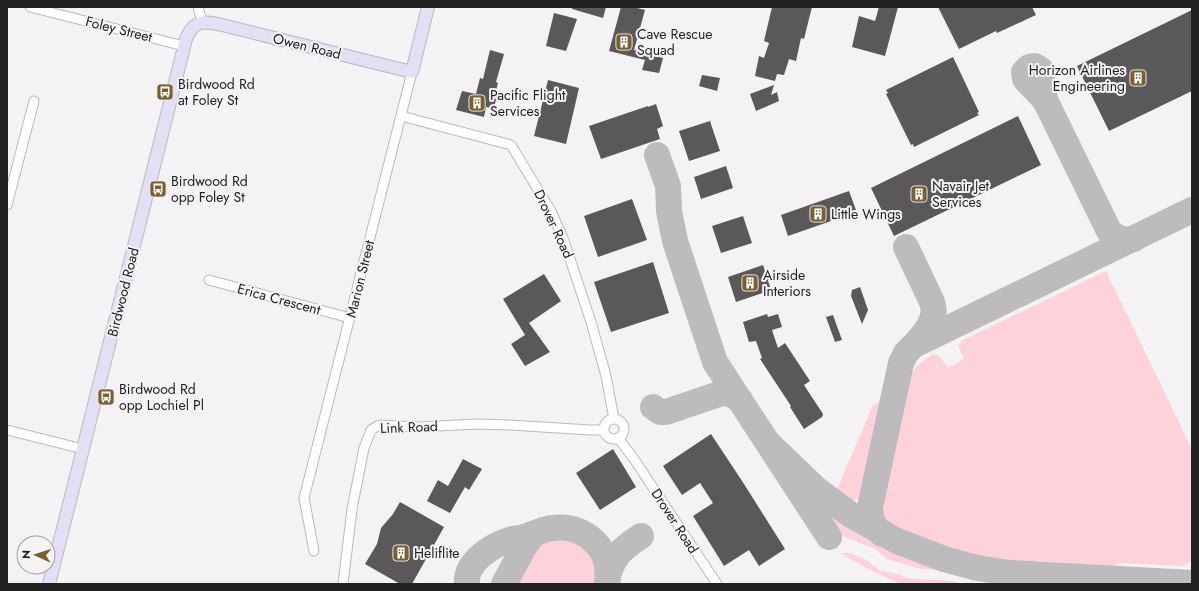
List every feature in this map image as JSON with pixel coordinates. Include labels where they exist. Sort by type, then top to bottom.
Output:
[{"type":"main road","name":"Marion Street","points":[[412,72],[428,7]]},
{"type":"main road","name":"Birdwood Road","points":[[49,584],[184,46],[191,28],[202,22]]},
{"type":"main road","name":"Owen Road","points":[[202,22],[222,24],[412,72]]},
{"type":"street","name":"Foley Street","points":[[30,7],[184,46]]},
{"type":"street","points":[[198,7],[202,22]]},
{"type":"street","name":"Marion Street","points":[[314,551],[304,498],[412,72]]},
{"type":"street","points":[[7,205],[34,101]]},
{"type":"street","name":"Drover Road","points":[[401,116],[511,145],[551,211],[566,245],[591,322],[606,376],[614,418]]},
{"type":"street","name":"Erica Crescent","points":[[208,280],[350,318]]},
{"type":"street","points":[[614,418],[620,420],[624,426],[623,433],[618,438],[609,437],[604,430],[604,426],[608,421],[614,418]]},
{"type":"street","name":"Link Road","points":[[342,584],[352,509],[362,456],[368,435],[375,427],[379,425],[419,427],[503,424],[604,430]]},
{"type":"street","points":[[7,430],[83,449]]},
{"type":"street","name":"Drover Road","points":[[618,438],[634,459],[717,584]]},
{"type":"shaded area","points":[[1106,271],[1192,449],[1192,559],[1189,563],[1182,566],[1120,563],[1113,566],[1036,561],[1026,565],[997,562],[952,552],[923,542],[889,527],[883,519],[882,508],[908,380],[916,368],[934,354],[940,357],[948,368],[964,359],[959,348],[961,341]]},
{"type":"shaded area","points":[[881,402],[882,404],[863,491],[855,500],[844,499],[837,494],[837,489],[873,405]]},
{"type":"shaded area","points":[[826,514],[836,516],[861,532],[895,550],[947,570],[920,569],[887,559],[875,549],[840,535],[825,516]]},
{"type":"shaded area","points":[[553,533],[575,536],[584,540],[591,546],[599,561],[599,584],[507,584],[529,546],[537,539]]},
{"type":"shaded area","points":[[839,553],[851,553],[868,561],[879,570],[902,575],[906,578],[951,581],[959,584],[900,584]]},
{"type":"building","points":[[572,7],[606,7],[603,18],[572,9]]},
{"type":"building","points":[[621,7],[633,7],[645,10],[634,50],[663,58],[659,73],[642,70],[645,60],[609,51]]},
{"type":"building","points":[[772,7],[812,7],[804,39],[801,38],[796,61],[789,59],[784,75],[777,74],[775,81],[755,76],[759,56],[764,58],[769,43],[764,41]]},
{"type":"building","points":[[879,7],[898,7],[885,56],[852,47],[859,16],[875,21]]},
{"type":"building","points":[[938,7],[1032,7],[1036,15],[997,33],[996,31],[959,49]]},
{"type":"building","name":"Horizon Airlines Engineering","points":[[1192,10],[1192,91],[1109,131],[1077,66]]},
{"type":"building","points":[[554,13],[577,19],[566,51],[546,46]]},
{"type":"building","points":[[490,50],[504,54],[496,82],[498,83],[494,98],[496,99],[494,109],[486,107],[484,117],[456,110],[462,91],[476,94],[480,78],[483,79]]},
{"type":"building","points":[[953,57],[979,112],[977,113],[979,115],[914,147],[913,144],[911,145],[886,94],[888,93],[886,90]]},
{"type":"building","points":[[702,75],[720,78],[717,91],[699,86]]},
{"type":"building","points":[[548,80],[579,88],[566,144],[534,136]]},
{"type":"building","points":[[774,85],[771,95],[777,92],[779,101],[756,111],[750,94]]},
{"type":"building","points":[[656,104],[663,126],[657,129],[660,139],[601,159],[589,126]]},
{"type":"building","points":[[1018,116],[1041,165],[894,236],[871,188]]},
{"type":"building","points":[[710,121],[720,151],[689,161],[679,131]]},
{"type":"building","points":[[726,166],[733,188],[701,199],[694,177]]},
{"type":"building","name":"Little Wings","points":[[849,191],[856,210],[853,211],[854,213],[788,236],[781,215]]},
{"type":"building","points":[[632,199],[647,240],[598,257],[584,216]]},
{"type":"building","points":[[743,216],[752,243],[721,253],[712,226]]},
{"type":"building","points":[[653,262],[669,313],[611,332],[594,282]]},
{"type":"building","name":"Airside Interiors","points":[[763,265],[771,290],[736,302],[728,277]]},
{"type":"building","points":[[544,274],[561,301],[529,323],[550,352],[525,366],[511,344],[525,335],[503,299]]},
{"type":"building","points":[[860,287],[868,310],[862,324],[851,296],[852,290]]},
{"type":"building","points":[[767,314],[768,317],[778,314],[782,327],[772,330],[778,348],[785,343],[810,381],[804,385],[823,414],[822,417],[804,429],[790,407],[791,406],[760,359],[762,358],[756,341],[749,342],[743,322]]},
{"type":"building","points":[[833,315],[842,340],[835,342],[826,317]]},
{"type":"building","points":[[711,434],[785,549],[759,566],[749,550],[724,566],[693,516],[713,503],[700,483],[682,495],[663,466]]},
{"type":"building","points":[[613,449],[636,487],[600,510],[576,473]]},
{"type":"building","points":[[463,459],[482,469],[469,490],[465,487],[450,513],[427,501],[438,480],[448,486]]},
{"type":"building","name":"Heliflite","points":[[400,502],[444,527],[412,584],[400,584],[365,564],[377,544],[381,528],[393,514]]},
{"type":"taxiway","points":[[1045,100],[1041,70],[1035,66],[1029,67],[1024,72],[1025,79],[1045,100],[1109,231],[1120,238],[1127,240],[1134,239]]},
{"type":"taxiway","points":[[657,155],[668,186],[669,211],[675,241],[715,362],[829,537]]},
{"type":"taxiway","points":[[882,534],[873,522],[870,507],[901,363],[906,353],[914,345],[1192,210]]},
{"type":"taxiway","points":[[906,247],[932,302],[933,308],[930,324],[915,344]]},
{"type":"taxiway","points":[[653,407],[660,412],[666,412],[722,393],[727,393],[740,400]]},
{"type":"taxiway","points":[[769,444],[816,489],[851,515],[897,541],[944,559],[977,568],[1010,573],[1192,583]]},
{"type":"taxiway","points":[[467,584],[467,576],[470,569],[480,556],[487,551],[509,540],[525,537],[553,528],[578,531],[592,540],[603,553],[607,566],[608,579]]},
{"type":"taxiway","points":[[504,584],[525,545],[534,534]]},
{"type":"taxiway","points":[[607,582],[614,560],[628,545],[641,536]]},
{"type":"place","name":"Cave Rescue Squad","points":[[624,42]]},
{"type":"place","name":"Horizon Airlines Engineering","points":[[1138,78]]},
{"type":"place","name":"Birdwood Rd at Foley St","points":[[165,92]]},
{"type":"place","name":"Pacific Flight Services","points":[[477,103]]},
{"type":"place","name":"Birdwood Rd opp Foley St","points":[[158,189]]},
{"type":"place","name":"Navair Jet Services","points":[[919,194]]},
{"type":"place","name":"Little Wings","points":[[818,214]]},
{"type":"place","name":"Airside Interiors","points":[[750,283]]},
{"type":"place","name":"Birdwood Rd opp Lochiel Pl","points":[[106,397]]},
{"type":"place","name":"Heliflite","points":[[401,553]]}]
